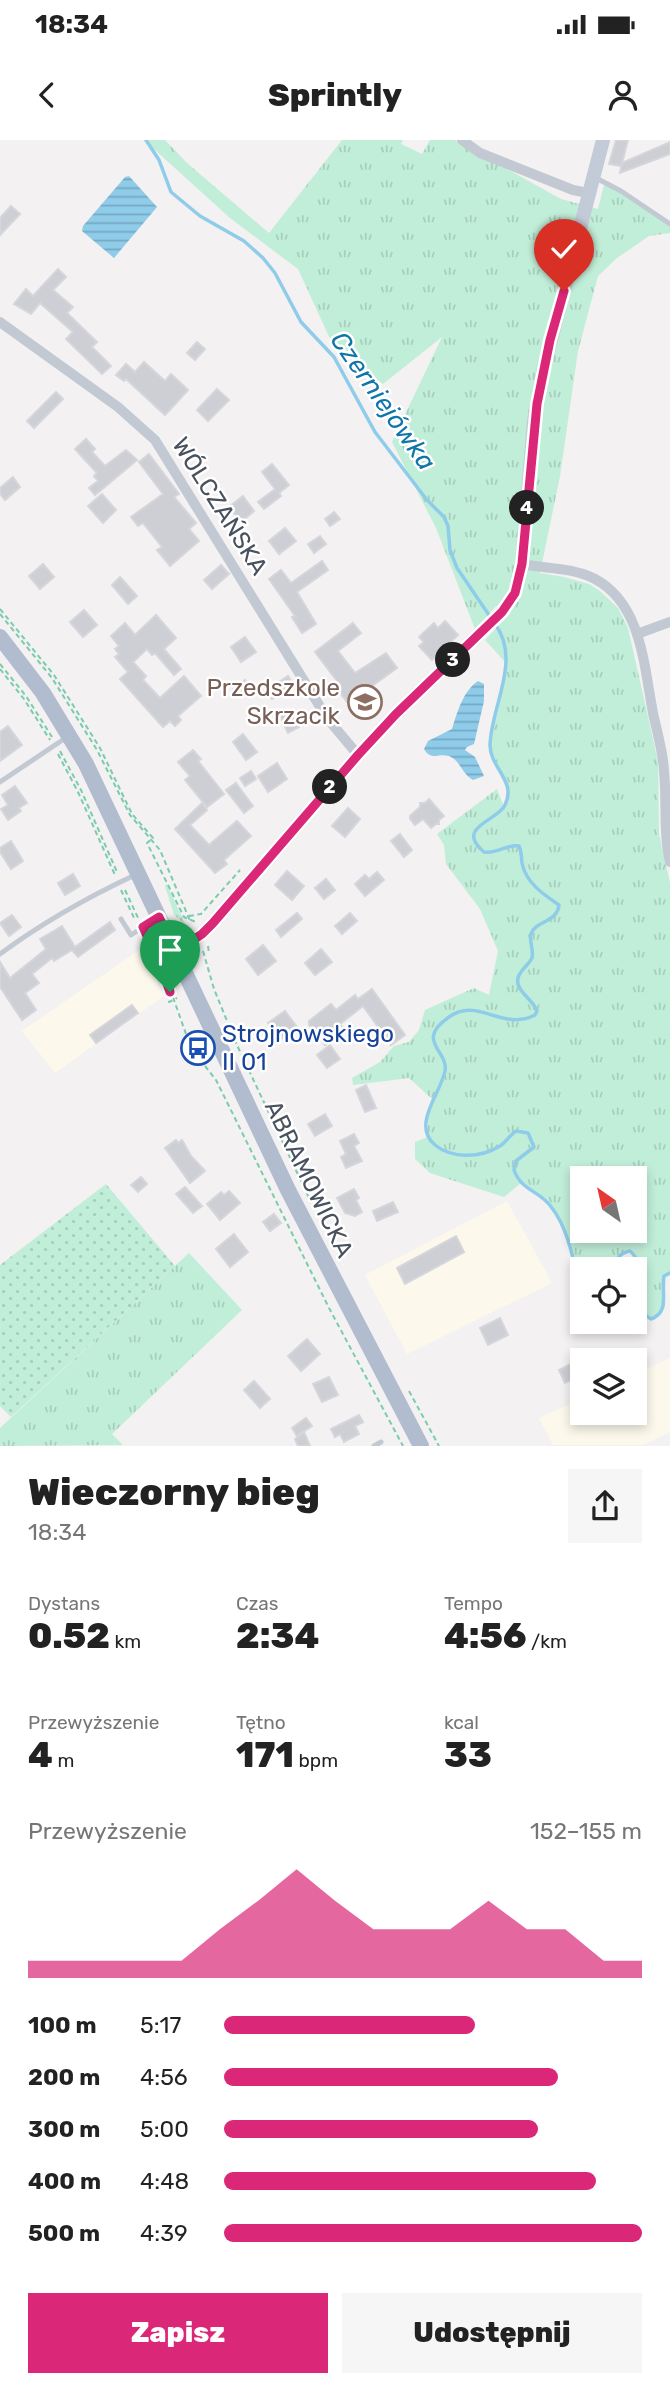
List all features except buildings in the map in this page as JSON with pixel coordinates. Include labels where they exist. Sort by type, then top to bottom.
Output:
[{"type":"main road","name":"ABRAMOWICKA","points":[[0,637],[43,693],[60,741],[96,784],[312,1239],[422,1446]]},
{"type":"street","points":[[462,140],[481,153],[573,190],[588,193]]},
{"type":"street","points":[[175,952],[202,940],[280,844],[358,755],[396,714],[483,632],[515,593],[522,564],[537,404],[550,340],[603,140]]},
{"type":"street","name":"WÓLCZAŃSKA","points":[[0,322],[118,407],[155,440],[327,718],[358,755]]},
{"type":"street","points":[[522,564],[574,571],[601,583],[622,602],[637,635],[668,783],[666,841],[670,862]]},
{"type":"street","points":[[637,635],[670,622]]},
{"type":"lane","points":[[593,178],[605,181],[670,224]]},
{"type":"lane","points":[[0,782],[60,741]]},
{"type":"lane","points":[[0,954],[120,882],[138,874]]},
{"type":"lane","points":[[121,919],[131,935],[159,917]]},
{"type":"lane","points":[[374,1446],[382,1442]]},
{"type":"path","points":[[0,609],[54,675],[100,748],[132,814],[153,838],[147,843],[184,917],[196,921]]},
{"type":"path","points":[[0,614],[52,678],[97,750],[130,815],[164,859],[190,920],[209,953]]},
{"type":"path","points":[[0,664],[60,741],[120,882],[163,972],[191,1048],[216,1080],[329,1308],[403,1446]]},
{"type":"path","points":[[0,669],[60,741]]},
{"type":"path","points":[[202,940],[218,1000],[312,1205]]},
{"type":"path","points":[[173,1000],[177,998]]},
{"type":"path","points":[[407,1386],[439,1446]]},
{"type":"shaded area","points":[[142,948],[164,996],[55,1073],[22,1031]]},
{"type":"shaded area","points":[[507,1201],[552,1283],[407,1354],[365,1275]]},
{"type":"shaded area","points":[[670,1358],[670,1432],[643,1445],[553,1445],[539,1418],[570,1404],[570,1425],[647,1425],[647,1369]]},
{"type":"green space","points":[[144,140],[165,140],[187,163],[269,233],[342,140],[403,140],[401,144],[422,154],[430,140],[455,140],[561,199],[598,209],[605,181],[670,224],[670,233],[649,236],[617,258],[598,276],[578,351],[560,476],[540,573],[589,584],[618,608],[628,628],[658,761],[659,834],[670,883],[670,1273],[664,1276],[665,1306],[654,1318],[647,1317],[647,1257],[637,1257],[630,1251],[619,1257],[572,1257],[564,1229],[552,1207],[521,1183],[504,1197],[430,1173],[415,1159],[415,1142],[428,1137],[428,1113],[432,1099],[409,1078],[353,1085],[352,1078],[380,1062],[394,1046],[409,1042],[419,1030],[425,1010],[474,988],[489,995],[498,951],[480,909],[446,864],[444,845],[437,834],[497,789],[504,807],[508,789],[491,751],[490,742],[506,663],[485,640],[511,613],[496,606],[475,629],[436,528],[392,442],[442,337],[383,384],[332,343],[298,269],[230,218]]},
{"type":"green space","points":[[167,884],[185,924],[174,915],[165,886]]},
{"type":"green space","points":[[106,1184],[175,1266],[11,1417],[0,1406],[0,1265]]},
{"type":"green space","points":[[189,1253],[242,1310],[112,1434],[123,1445],[0,1446],[0,1428]]},
{"type":"water","points":[[129,176],[157,207],[114,258],[82,231],[83,226],[125,177]]},
{"type":"water","points":[[478,681],[484,684],[484,701],[474,744],[465,750],[475,757],[484,776],[473,780],[453,758],[445,755],[432,756],[424,749],[428,741],[452,729],[464,696]]},
{"type":"waterway","name":"Czerniejówka","points":[[146,140],[159,160],[171,192],[200,216],[244,241],[275,273],[301,322],[334,357],[375,432],[427,500],[444,517],[448,526],[450,550],[457,568],[491,618]]},
{"type":"waterway","name":"Czerniejówka","points":[[495,624],[503,638],[506,668],[490,745],[494,761],[506,782],[508,796],[501,811],[481,825],[474,836],[484,852],[519,846],[524,870],[531,882],[559,905],[554,915],[537,926],[531,934],[532,958],[518,978],[519,988],[537,1011],[535,1015],[512,1020],[470,1010],[449,1017],[434,1033],[435,1046],[445,1064],[445,1071],[430,1109],[426,1128],[428,1137],[435,1145],[458,1155],[484,1153],[502,1144],[516,1131],[528,1133],[534,1147],[516,1161],[514,1170],[522,1183],[547,1202],[557,1215],[573,1257]]},
{"type":"waterway","name":"Czerniejówka","points":[[619,1257],[630,1251],[634,1257]]},
{"type":"waterway","name":"Czerniejówka","points":[[647,1316],[651,1319],[661,1312],[664,1276],[670,1273]]},
{"type":"place","name":"Przedszkole Skrzacik","points":[[365,702]]},
{"type":"place","name":"Strojnowskiego II 01","points":[[198,1048]]},
{"type":"route","points":[[170,992],[143,927],[159,917],[175,952],[207,930],[358,755],[396,714],[494,621],[512,599],[522,564],[534,421],[550,340],[564,291]]}]
